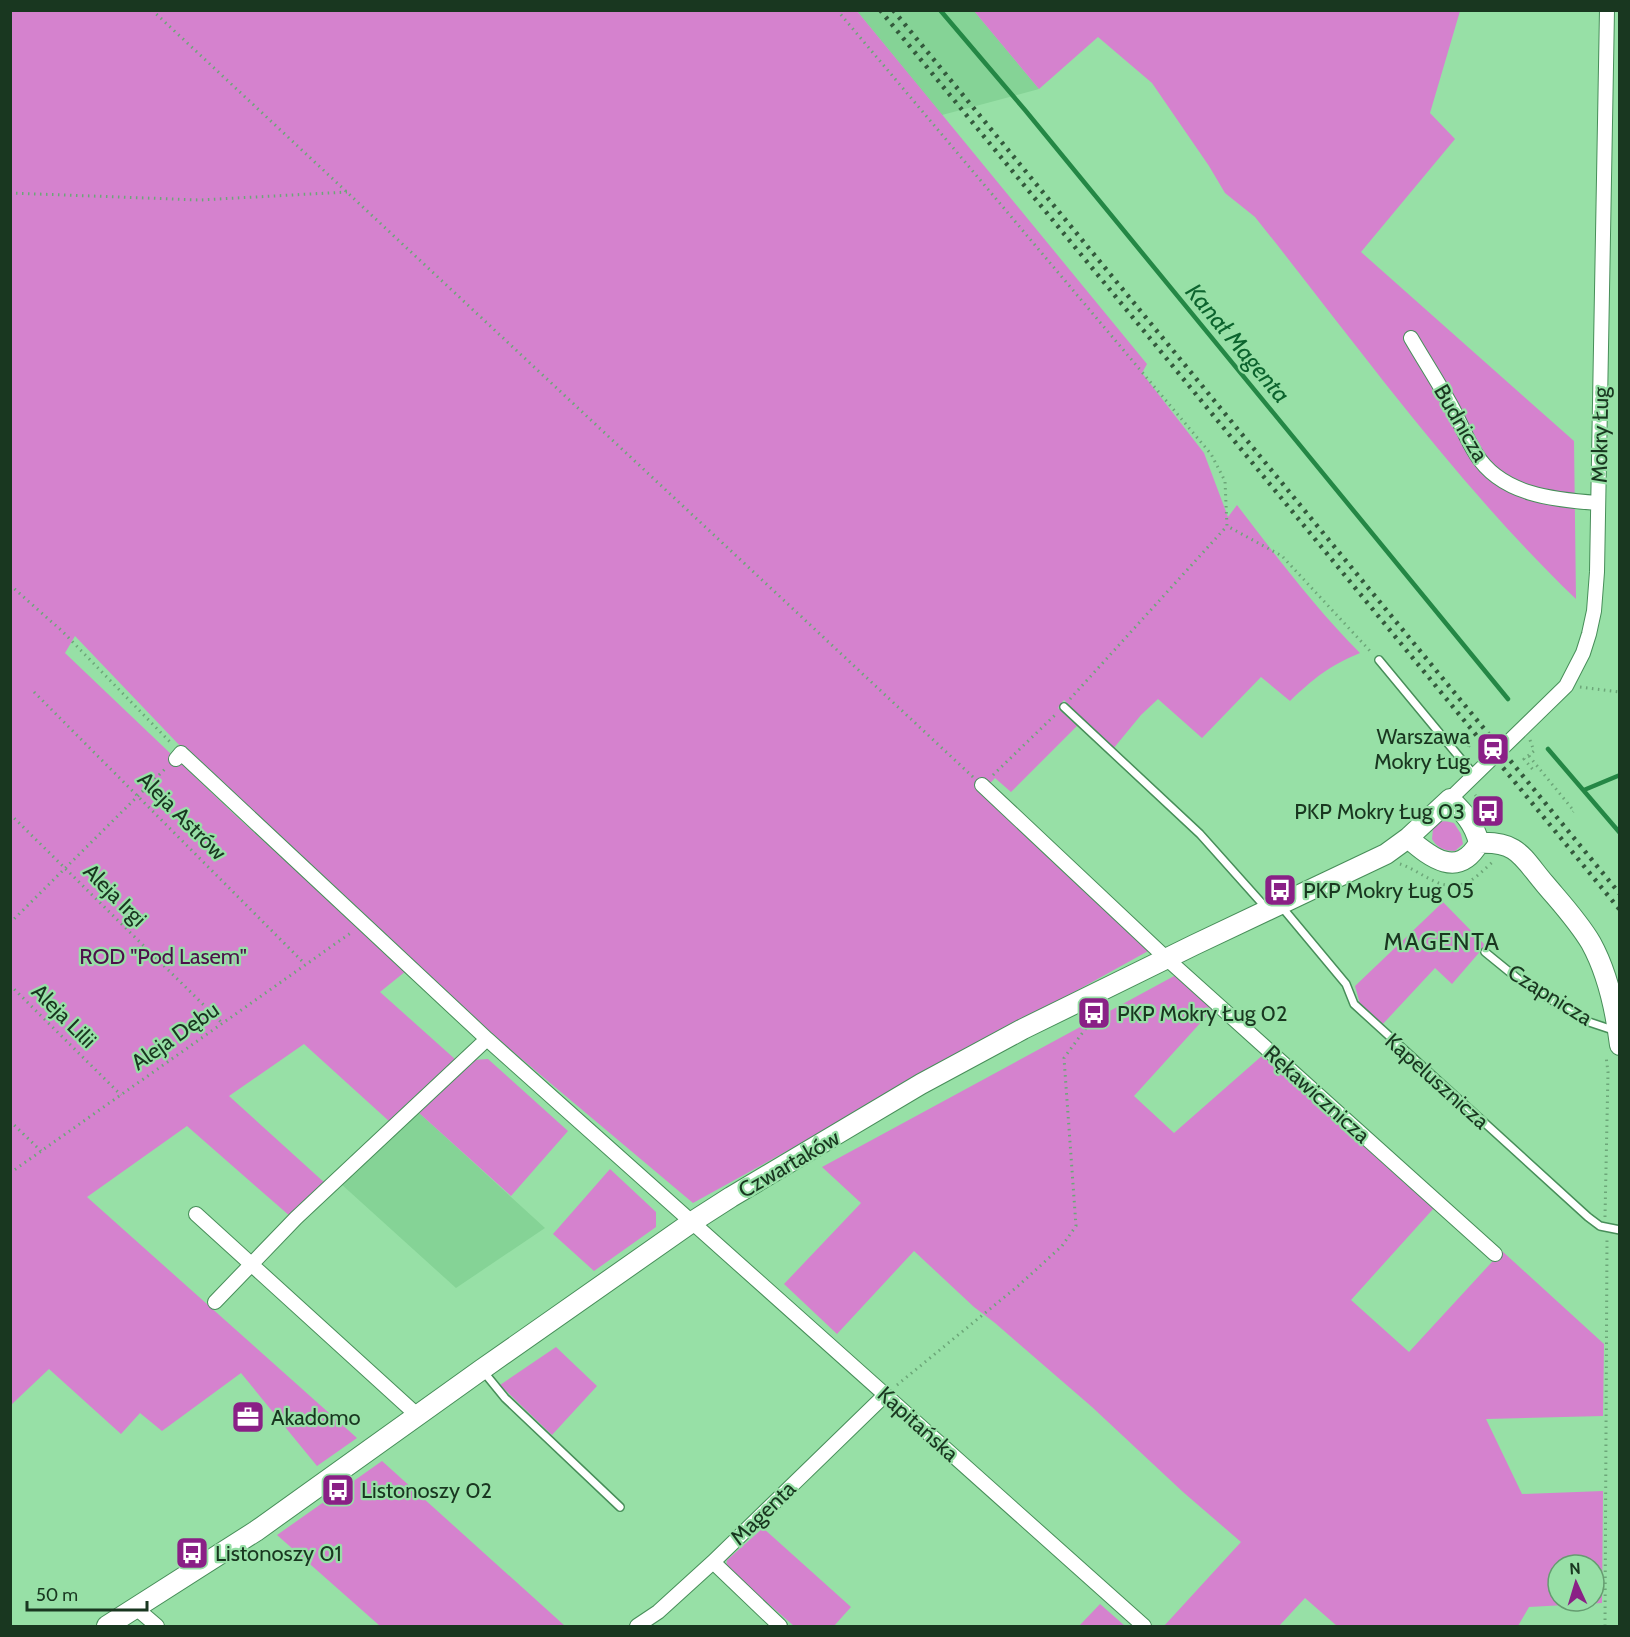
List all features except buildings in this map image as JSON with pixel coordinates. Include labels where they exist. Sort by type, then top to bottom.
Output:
[{"type":"street","name":"Mokry Ług","points":[[1498,753],[1566,686],[1583,653],[1594,611],[1598,572],[1607,10]]},
{"type":"street","name":"Budnicza","points":[[1411,338],[1476,454],[1492,473],[1523,492],[1568,501],[1598,503]]},
{"type":"street","name":"Czwartaków","points":[[107,1626],[256,1531],[692,1222],[932,1079],[1023,1029],[1166,958],[1386,854],[1408,838],[1450,799],[1476,782],[1498,753]]},
{"type":"street","name":"Kapitańska","points":[[178,756],[487,1039],[1144,1626]]},
{"type":"street","name":"Rękawicznicza","points":[[982,785],[1166,958],[1495,1254]]},
{"type":"street","points":[[1408,838],[1434,858],[1452,862],[1463,860],[1473,853],[1479,843],[1477,833],[1469,819],[1450,799]]},
{"type":"street","points":[[1479,843],[1495,842],[1514,848],[1574,917],[1591,944],[1606,984],[1614,1035]]},
{"type":"street","points":[[215,1302],[296,1218],[487,1039]]},
{"type":"street","points":[[196,1214],[417,1415]]},
{"type":"street","name":"Magenta","points":[[637,1626],[658,1612],[713,1562],[885,1395]]},
{"type":"street","points":[[713,1562],[780,1626]]},
{"type":"street","points":[[136,1608],[157,1626]]},
{"type":"lane","points":[[1379,660],[1476,782]]},
{"type":"lane","name":"Kapelusznicza","points":[[1064,707],[1200,834],[1274,908],[1346,984],[1354,1004],[1588,1217],[1600,1226],[1620,1230]]},
{"type":"lane","name":"Czapnicza","points":[[1485,952],[1523,983],[1614,1035]]},
{"type":"lane","points":[[481,1370],[505,1398],[620,1507]]},
{"type":"path","points":[[152,10],[982,785],[1064,707],[1227,526],[1225,482],[1211,454],[837,10]]},
{"type":"path","points":[[10,193],[200,201],[347,192]]},
{"type":"path","points":[[1227,526],[1282,556],[1379,660]]},
{"type":"path","points":[[10,585],[62,631],[178,756],[10,923]]},
{"type":"path","points":[[1566,686],[1620,692]]},
{"type":"path","name":"Aleja Astrów","points":[[34,692],[305,964]]},
{"type":"path","points":[[1523,746],[1536,733]]},
{"type":"path","points":[[1461,736],[1465,741]]},
{"type":"path","points":[[1530,740],[1534,751],[1524,759],[1534,771]]},
{"type":"path","points":[[1529,756],[1573,812]]},
{"type":"path","points":[[1476,782],[1475,796],[1498,826]]},
{"type":"path","name":"Aleja Irgi","points":[[10,814],[222,1023]]},
{"type":"path","points":[[1412,868],[1434,882],[1450,886],[1464,884],[1501,856]]},
{"type":"path","name":"Aleja Dębu","points":[[10,1173],[362,926]]},
{"type":"path","name":"Aleja Lilii","points":[[10,985],[121,1095]]},
{"type":"path","points":[[885,1395],[1018,1286],[1062,1246],[1076,1226],[1064,1058],[1096,1013]]},
{"type":"path","points":[[1605,1626],[1607,1227],[1605,1219],[1608,1072],[1614,1035]]},
{"type":"path","points":[[10,1121],[41,1151]]},
{"type":"shaded area","points":[[857,11],[974,11],[1039,89],[942,115]]},
{"type":"shaded area","points":[[418,1112],[545,1228],[456,1288],[340,1183]]},
{"type":"green space","name":"ROD \"Pod Lasem\"","points":[[11,11],[857,11],[1147,364],[1142,373],[1204,453],[1228,517],[1237,505],[1312,600],[1360,653],[1322,673],[1290,701],[1261,677],[1202,738],[1158,699],[1141,715],[1113,749],[1064,700],[1058,708],[1077,726],[1011,792],[995,778],[981,793],[1150,950],[693,1203],[493,1035],[183,749],[75,636],[65,653],[234,814],[406,971],[380,992],[456,1060],[390,1122],[304,1044],[229,1096],[326,1184],[291,1217],[187,1126],[87,1197],[357,1438],[317,1466],[241,1373],[162,1431],[140,1413],[121,1434],[49,1369],[11,1405]]},
{"type":"green space","points":[[974,11],[1460,11],[1430,113],[1455,139],[1361,252],[1574,441],[1576,599],[1489,509],[1409,413],[1255,217],[1225,193],[1152,83],[1098,37],[1039,89]]},
{"type":"green space","points":[[1440,822],[1454,823],[1461,834],[1463,844],[1455,851],[1436,845],[1432,839],[1433,829]]},
{"type":"green space","points":[[1443,902],[1484,944],[1484,947],[1452,984],[1435,968],[1381,1026],[1360,1004],[1355,986]]},
{"type":"green space","points":[[1176,975],[1213,1009],[1134,1096],[1174,1133],[1264,1054],[1434,1208],[1351,1300],[1409,1352],[1502,1251],[1604,1344],[1603,1416],[1486,1419],[1522,1494],[1603,1491],[1602,1553],[1546,1553],[1546,1606],[1529,1607],[1518,1626],[1337,1626],[1305,1598],[1279,1626],[1164,1626],[1241,1542],[1183,1492],[1092,1407],[974,1307],[914,1251],[837,1334],[784,1284],[861,1203],[822,1167]]},
{"type":"green space","points":[[488,1059],[568,1131],[511,1196],[418,1112],[473,1060]]},
{"type":"green space","points":[[610,1169],[656,1212],[656,1227],[594,1271],[553,1234]]},
{"type":"green space","points":[[556,1347],[597,1386],[552,1435],[500,1385]]},
{"type":"green space","points":[[382,1461],[565,1626],[380,1626],[277,1535]]},
{"type":"green space","points":[[763,1528],[851,1607],[834,1626],[794,1626],[726,1567],[727,1560]]},
{"type":"green space","points":[[1100,1604],[1125,1626],[1079,1626]]},
{"type":"waterway","name":"Kanał Magenta","points":[[940,10],[1025,110],[1508,699]]},
{"type":"waterway","name":"Kanał Magenta","points":[[1548,749],[1620,833]]},
{"type":"waterway","points":[[1584,790],[1620,775]]},
{"type":"railway","points":[[880,10],[1620,910]]},
{"type":"railway","points":[[893,10],[1620,894]]},
{"type":"place","name":"Warszawa Mokry Ług","points":[[1493,749]]},
{"type":"place","name":"PKP Mokry Ług 03","points":[[1488,811]]},
{"type":"place","name":"PKP Mokry Ług 05","points":[[1280,890]]},
{"type":"place","name":"PKP Mokry Ług 02","points":[[1094,1013]]},
{"type":"place","name":"Akadomo","points":[[248,1417]]},
{"type":"place","name":"Listonoszy 02","points":[[338,1490]]},
{"type":"place","name":"Listonoszy 01","points":[[192,1553]]},
{"type":"district","name":"MAGENTA","points":[[1442,941]]}]
